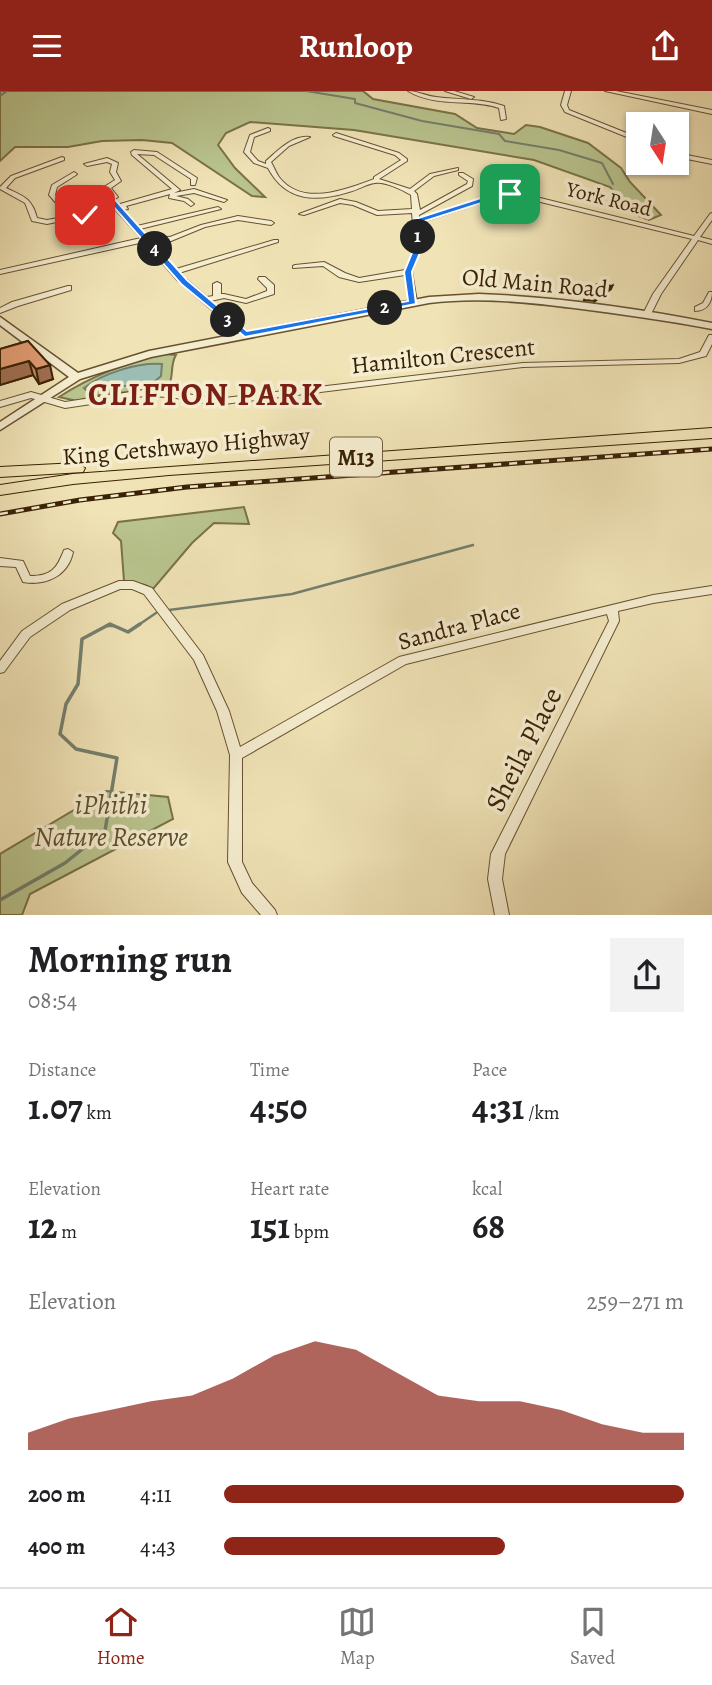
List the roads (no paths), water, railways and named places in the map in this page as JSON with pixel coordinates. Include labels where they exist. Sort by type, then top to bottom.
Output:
[{"type":"highway","name":"King Cetshwayo Highway","points":[[0,479],[85,468],[712,423]]},
{"type":"highway","name":"King Cetshwayo Highway","points":[[0,490],[73,479],[169,470],[712,433]]},
{"type":"highway","points":[[0,472],[85,468]]},
{"type":"street","points":[[411,91],[435,99],[488,102]]},
{"type":"street","points":[[449,91],[502,107],[503,119]]},
{"type":"street","points":[[568,91],[564,105],[567,111],[626,136]]},
{"type":"street","points":[[608,91],[712,112]]},
{"type":"street","points":[[268,130],[253,137],[247,152],[256,162],[270,167]]},
{"type":"street","points":[[336,135],[404,157],[405,160],[376,178],[377,180]]},
{"type":"street","points":[[307,137],[287,145],[269,160],[274,175],[295,192],[312,197],[337,195],[377,180],[414,194],[418,248],[408,272],[413,302]]},
{"type":"street","points":[[123,208],[177,190],[134,154],[135,152],[155,153],[194,178],[193,184]]},
{"type":"street","points":[[690,158],[712,162]]},
{"type":"street","points":[[62,159],[13,177],[2,188],[19,195],[30,204],[34,220],[40,222],[84,215],[79,202]]},
{"type":"street","points":[[88,164],[107,160],[115,163],[113,173],[118,181],[107,188],[174,272],[245,334]]},
{"type":"street","points":[[302,214],[340,201],[354,203],[377,213],[417,215],[470,185],[471,180],[458,172],[432,175],[411,191]]},
{"type":"street","points":[[74,174],[54,185],[52,195],[59,203],[79,202],[90,196],[103,194],[123,208]]},
{"type":"street","points":[[123,208],[192,190],[224,200]]},
{"type":"street","name":"York Road","points":[[417,215],[516,194],[712,242]]},
{"type":"street","points":[[167,196],[186,200],[191,205]]},
{"type":"street","points":[[138,228],[218,209]]},
{"type":"street","points":[[647,314],[657,294],[698,239],[712,215]]},
{"type":"street","points":[[0,272],[146,239],[169,239],[206,225],[238,218],[271,223]]},
{"type":"street","points":[[174,272],[276,241]]},
{"type":"street","points":[[295,267],[324,264],[334,258]]},
{"type":"street","points":[[324,264],[359,281],[408,272]]},
{"type":"street","points":[[205,300],[230,296],[243,301],[273,291],[268,282],[262,279]]},
{"type":"street","points":[[217,296],[218,284]]},
{"type":"street","points":[[0,311],[68,288]]},
{"type":"street","points":[[698,309],[706,304],[712,294]]},
{"type":"street","name":"Old Main Road","points":[[0,426],[76,377],[163,350],[413,302],[489,296],[647,314],[712,326]]},
{"type":"street","points":[[0,320],[76,377]]},
{"type":"street","name":"Hamilton Crescent","points":[[0,404],[28,396],[65,404],[132,394],[160,393],[216,402],[508,366],[680,361],[702,355],[712,337]]},
{"type":"street","points":[[0,562],[19,564],[27,579],[35,581],[62,570],[67,563],[68,551]]},
{"type":"street","points":[[0,669],[26,634],[66,607],[120,585],[139,586],[148,591],[174,623],[204,668],[227,722],[236,755],[235,862],[247,888],[270,915]]},
{"type":"street","name":"Sandra Place","points":[[236,755],[403,660],[671,595],[712,590]]},
{"type":"street","name":"Sheila Place","points":[[502,915],[495,879],[498,854],[614,621],[612,610]]},
{"type":"water","points":[[162,364],[161,376],[154,382],[87,391],[84,388],[122,370]]},
{"type":"waterway","points":[[0,96],[7,91]]},
{"type":"waterway","points":[[306,91],[355,99],[355,103],[422,121],[499,134],[505,141],[559,150],[602,163],[613,184]]},
{"type":"waterway","points":[[169,610],[292,594],[473,545]]},
{"type":"waterway","points":[[137,626],[156,613]]},
{"type":"waterway","points":[[0,900],[65,863],[105,831],[117,758],[76,749],[60,734],[66,704],[78,684],[82,639],[110,624],[128,632],[137,626]]},
{"type":"waterway","points":[[107,626],[114,626]]},
{"type":"railway","points":[[0,514],[80,500],[187,487],[712,449]]},
{"type":"district","name":"CLIFTON PARK","points":[[206,394]]},
{"type":"park label","name":"iPhithi Nature Reserve","points":[[111,820]]}]
